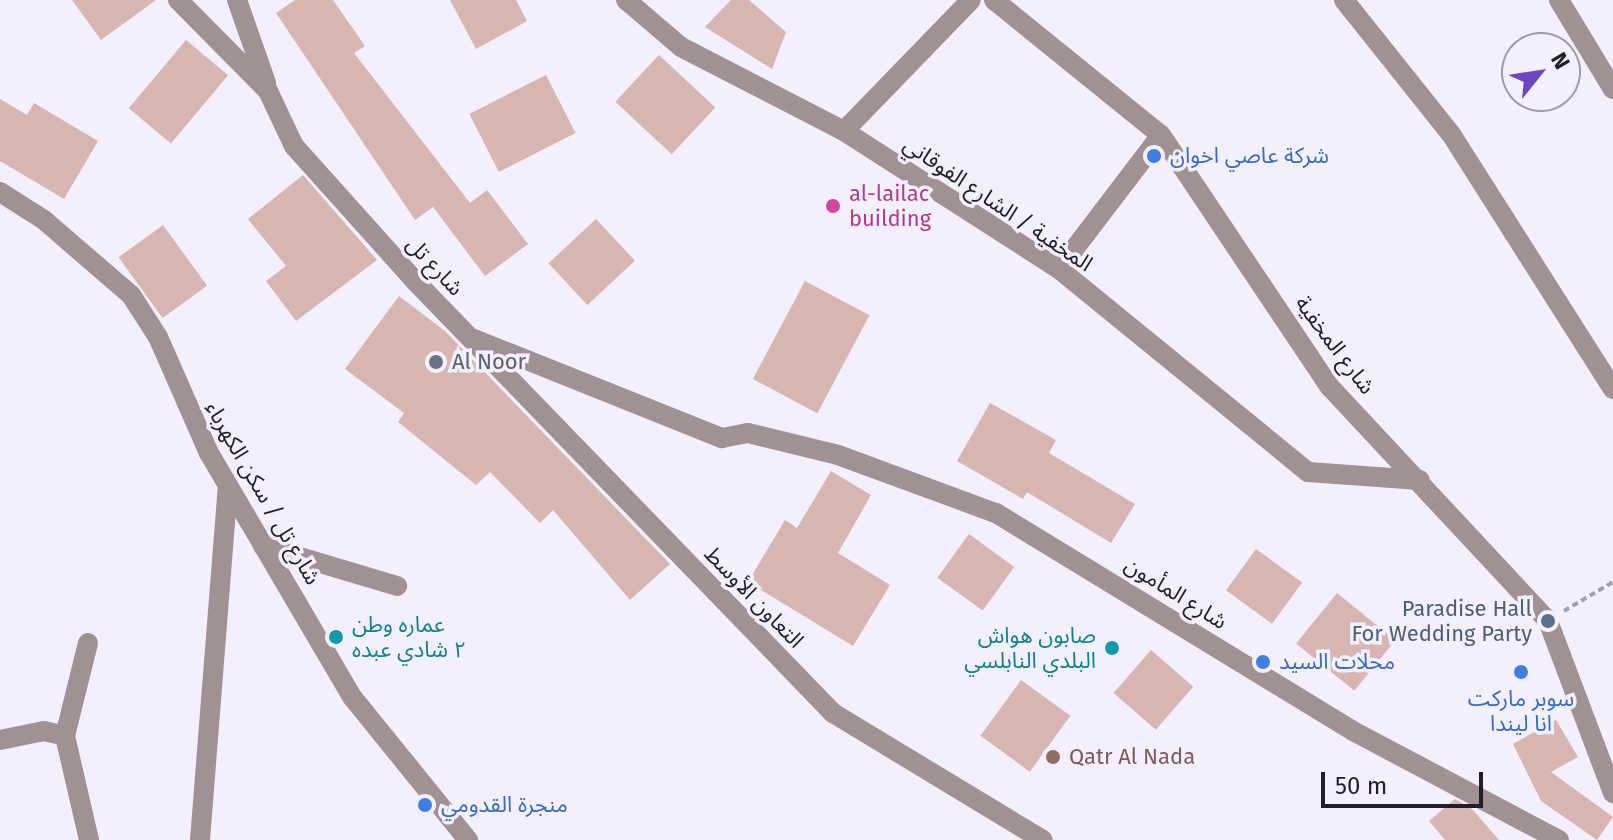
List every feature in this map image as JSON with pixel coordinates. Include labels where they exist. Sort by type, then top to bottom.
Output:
[{"type":"street","name":"شارع تل","points":[[178,0],[268,91],[294,146],[470,337],[709,433],[748,433]]},
{"type":"street","points":[[237,0],[268,91]]},
{"type":"street","name":"المخفية / الشارع الفوقاني","points":[[626,0],[681,47],[844,131],[1059,269],[1308,472],[1420,480]]},
{"type":"street","points":[[844,131],[971,0]]},
{"type":"street","name":"شارع المخفية","points":[[994,0],[1161,135],[1330,387],[1420,480],[1548,621],[1613,793]]},
{"type":"street","points":[[1344,0],[1451,134],[1613,389]]},
{"type":"street","points":[[1559,0],[1613,89]]},
{"type":"street","points":[[1059,269],[1161,135]]},
{"type":"street","name":"شارع تل / سكن الكهرباء","points":[[0,192],[44,220],[131,295],[158,337],[179,394],[228,487],[353,698],[468,840]]},
{"type":"street","name":"التعاون الأوسط","points":[[470,337],[833,713],[1043,840]]},
{"type":"street","name":"شارع المأمون","points":[[748,433],[896,473],[996,513],[1353,731],[1559,840]]},
{"type":"street","points":[[200,840],[228,487]]},
{"type":"street","points":[[263,546],[397,586]]},
{"type":"street","points":[[88,643],[65,736],[89,840]]},
{"type":"street","points":[[0,740],[44,731],[65,736]]},
{"type":"path","points":[[1548,621],[1613,582]]},
{"type":"building","points":[[72,0],[156,0],[101,40]]},
{"type":"building","points":[[295,0],[333,0],[365,46],[354,53],[470,203],[487,190],[528,244],[485,276],[433,207],[415,220],[276,13]]},
{"type":"building","points":[[450,0],[516,0],[527,21],[476,49]]},
{"type":"building","points":[[731,0],[749,0],[786,32],[772,69],[705,27]]},
{"type":"building","points":[[186,40],[228,75],[171,144],[129,108]]},
{"type":"building","points":[[659,55],[715,108],[672,154],[615,102]]},
{"type":"building","points":[[546,75],[576,133],[499,172],[469,114]]},
{"type":"building","points":[[0,99],[27,115],[34,103],[98,141],[64,199],[0,161]]},
{"type":"building","points":[[303,175],[377,260],[296,321],[266,281],[286,266],[248,219]]},
{"type":"building","points":[[596,219],[635,261],[587,305],[548,263]]},
{"type":"building","points":[[163,225],[207,286],[163,318],[119,257]]},
{"type":"building","points":[[805,281],[869,315],[817,413],[753,379]]},
{"type":"building","points":[[399,296],[445,331],[670,564],[630,600],[553,510],[540,523],[490,472],[476,485],[398,422],[404,413],[345,369]]},
{"type":"building","points":[[990,403],[1056,440],[1049,453],[1135,504],[1111,543],[1027,492],[1023,499],[957,461]]},
{"type":"building","points":[[831,471],[871,495],[838,553],[890,585],[853,646],[748,582],[785,520],[797,528]]},
{"type":"building","points":[[969,534],[1014,567],[983,611],[937,578]]},
{"type":"building","points":[[1256,549],[1302,583],[1272,624],[1226,590]]},
{"type":"building","points":[[1337,593],[1395,640],[1354,691],[1296,644]]},
{"type":"building","points":[[1151,650],[1193,687],[1156,730],[1114,693]]},
{"type":"building","points":[[1021,680],[1070,716],[1030,772],[980,736]]},
{"type":"building","points":[[1556,720],[1578,757],[1551,772],[1613,817],[1597,840],[1541,801],[1513,744]]},
{"type":"building","points":[[1455,799],[1472,809],[1499,840],[1445,840],[1429,821]]},
{"type":"place","name":"شركة عاصي اخوان","points":[[1154,156]]},
{"type":"place","name":"al-lailac building","points":[[833,206]]},
{"type":"place","name":"Al Noor","points":[[436,362]]},
{"type":"place","name":"Paradise Hall For Wedding Party","points":[[1548,621]]},
{"type":"place","name":"عماره وطن ٢ شادي عبده","points":[[336,637]]},
{"type":"place","name":"صابون هواش البلدي النابلسي","points":[[1112,648]]},
{"type":"place","name":"محلات السيد","points":[[1263,662]]},
{"type":"place","name":"سوبر ماركت انا ليندا","points":[[1521,672]]},
{"type":"place","name":"Qatr Al Nada","points":[[1053,757]]},
{"type":"place","name":"منجرة القدومي","points":[[425,805]]}]
